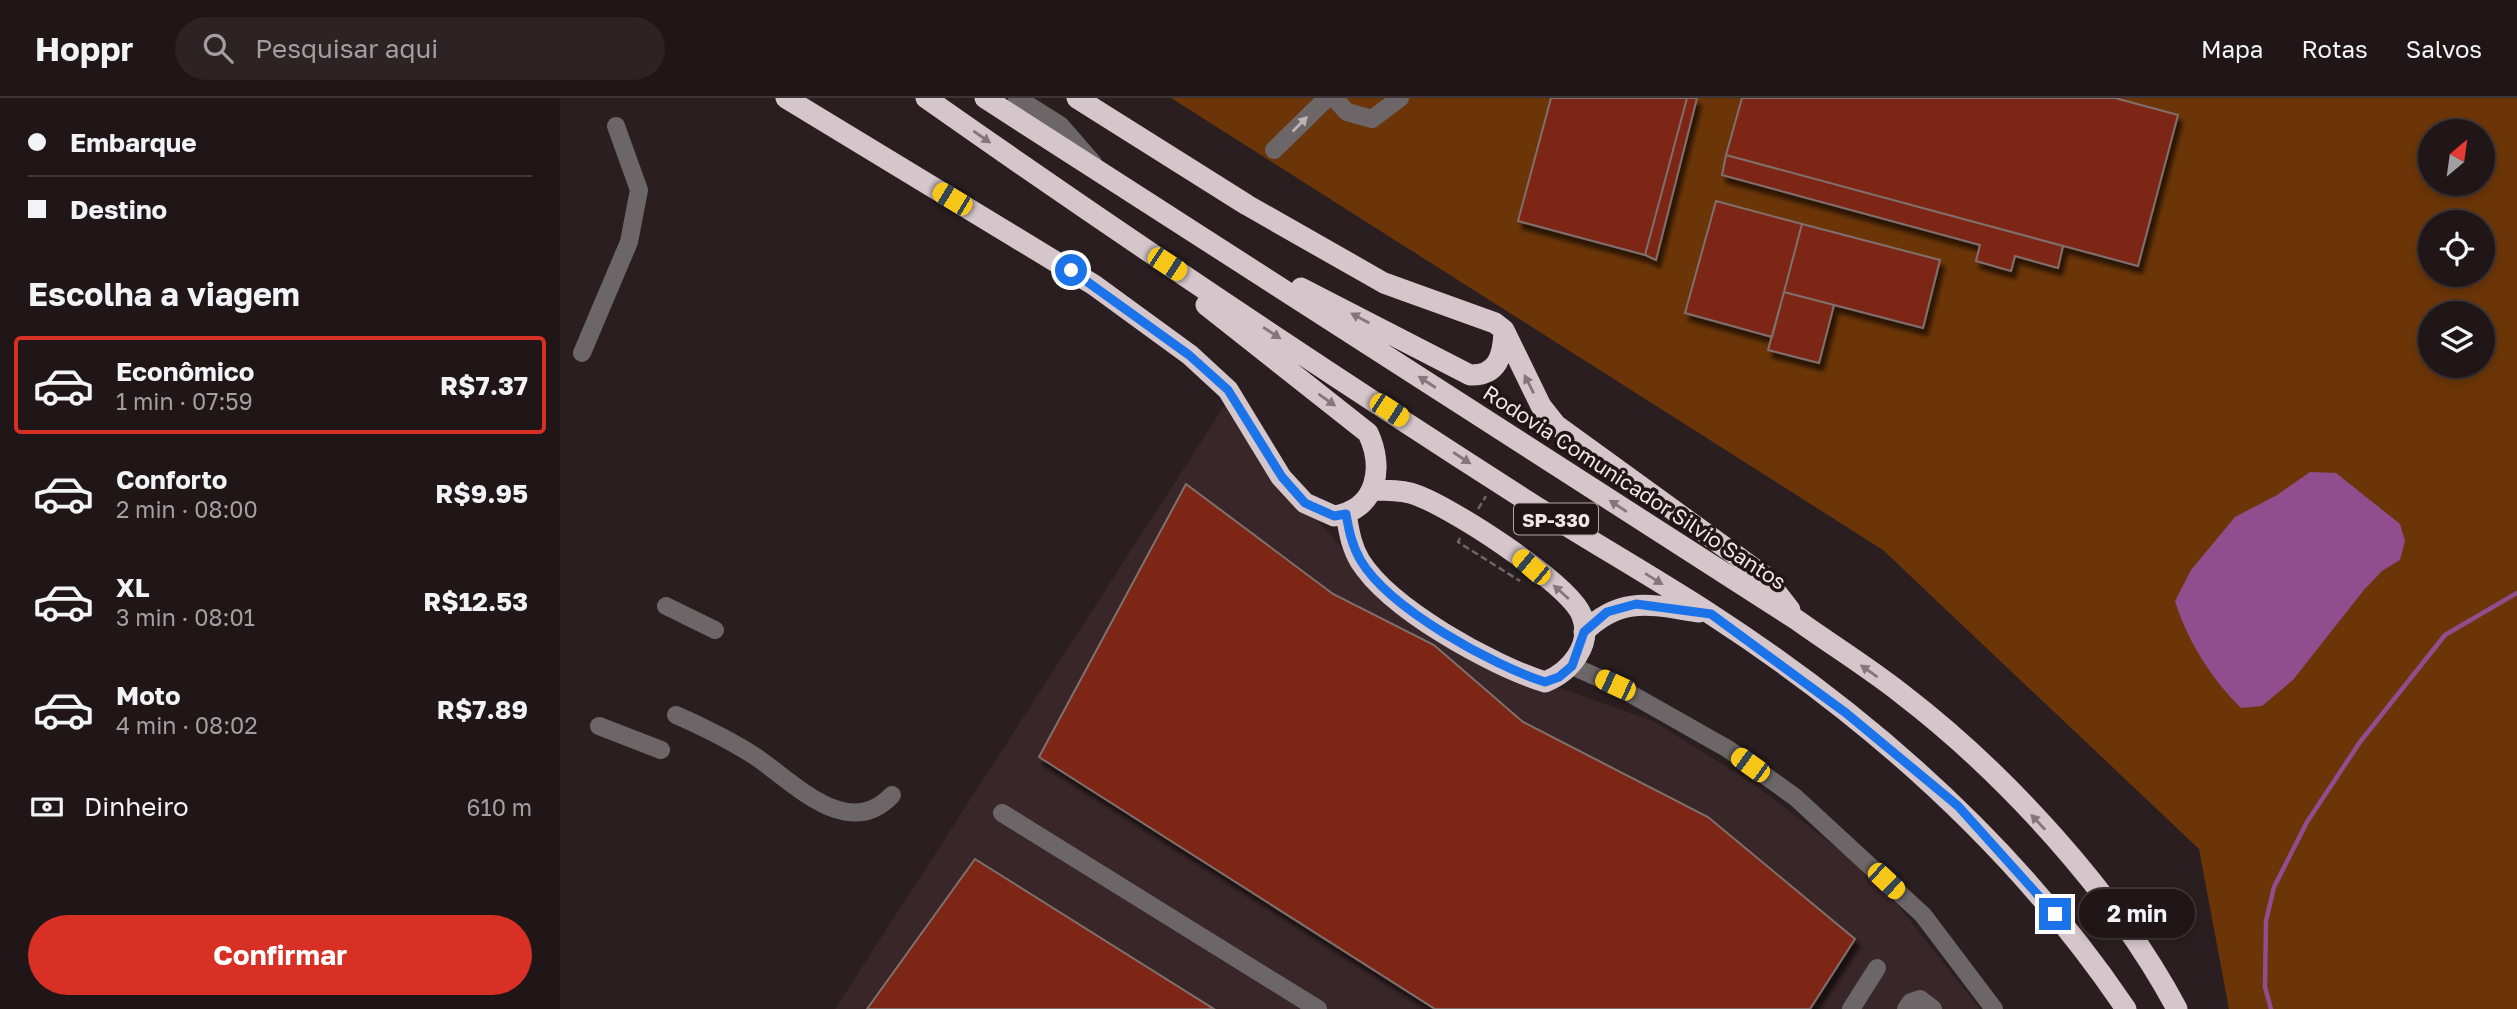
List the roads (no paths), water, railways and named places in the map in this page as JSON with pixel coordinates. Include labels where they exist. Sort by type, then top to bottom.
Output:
[{"type":"highway","points":[[786,98],[1094,285],[1189,355],[1228,390],[1282,477],[1305,503],[1334,516],[1346,514],[1361,505],[1373,490],[1378,470],[1377,452],[1368,433],[1355,419],[1100,220]]},
{"type":"highway","name":"SP-330","points":[[926,98],[1100,220],[1522,498],[1711,614],[1846,713],[1958,806],[2055,914],[2126,1009]]},
{"type":"highway","name":"Rodovia Comunicador Silvio Santos","points":[[985,98],[1797,620],[1901,693],[2003,783],[2084,873],[2156,968],[2177,1009]]},
{"type":"highway","points":[[1077,98],[1247,205],[1384,283],[1486,317],[1504,330],[1541,407],[1556,425],[1763,575],[1797,620]]},
{"type":"highway","points":[[1244,264],[1318,296],[1470,375],[1490,372],[1497,365],[1503,350],[1504,330]]},
{"type":"highway","points":[[1346,514],[1351,541],[1361,562],[1384,587],[1418,615],[1471,649],[1516,673],[1545,682],[1559,677],[1572,666],[1584,632],[1582,614],[1567,596],[1514,552],[1429,501],[1411,493],[1373,490]]},
{"type":"highway","points":[[1584,632],[1607,612],[1636,604],[1711,614]]},
{"type":"lane","points":[[1017,98],[1060,125],[1097,169]]},
{"type":"lane","points":[[1274,150],[1327,98]]},
{"type":"lane","points":[[1334,98],[1347,112],[1372,119],[1400,98]]},
{"type":"lane","points":[[582,353],[629,242],[639,190],[616,126]]},
{"type":"lane","points":[[666,606],[715,630]]},
{"type":"lane","points":[[1572,666],[1615,685],[1728,749],[1795,797],[1923,915],[1994,1009]]},
{"type":"lane","points":[[676,715],[726,738],[764,762],[805,795],[827,806],[847,813],[868,812],[883,806],[892,795]]},
{"type":"lane","points":[[599,726],[660,750]]},
{"type":"lane","points":[[1002,813],[1318,1009]]},
{"type":"lane","points":[[1852,1009],[1877,968]]},
{"type":"lane","points":[[1906,1009],[1910,1002],[1920,999],[1933,1009]]},
{"type":"waterway","points":[[2271,1009],[2265,987],[2266,921],[2274,887],[2307,822],[2360,742],[2445,635],[2517,593]]}]
